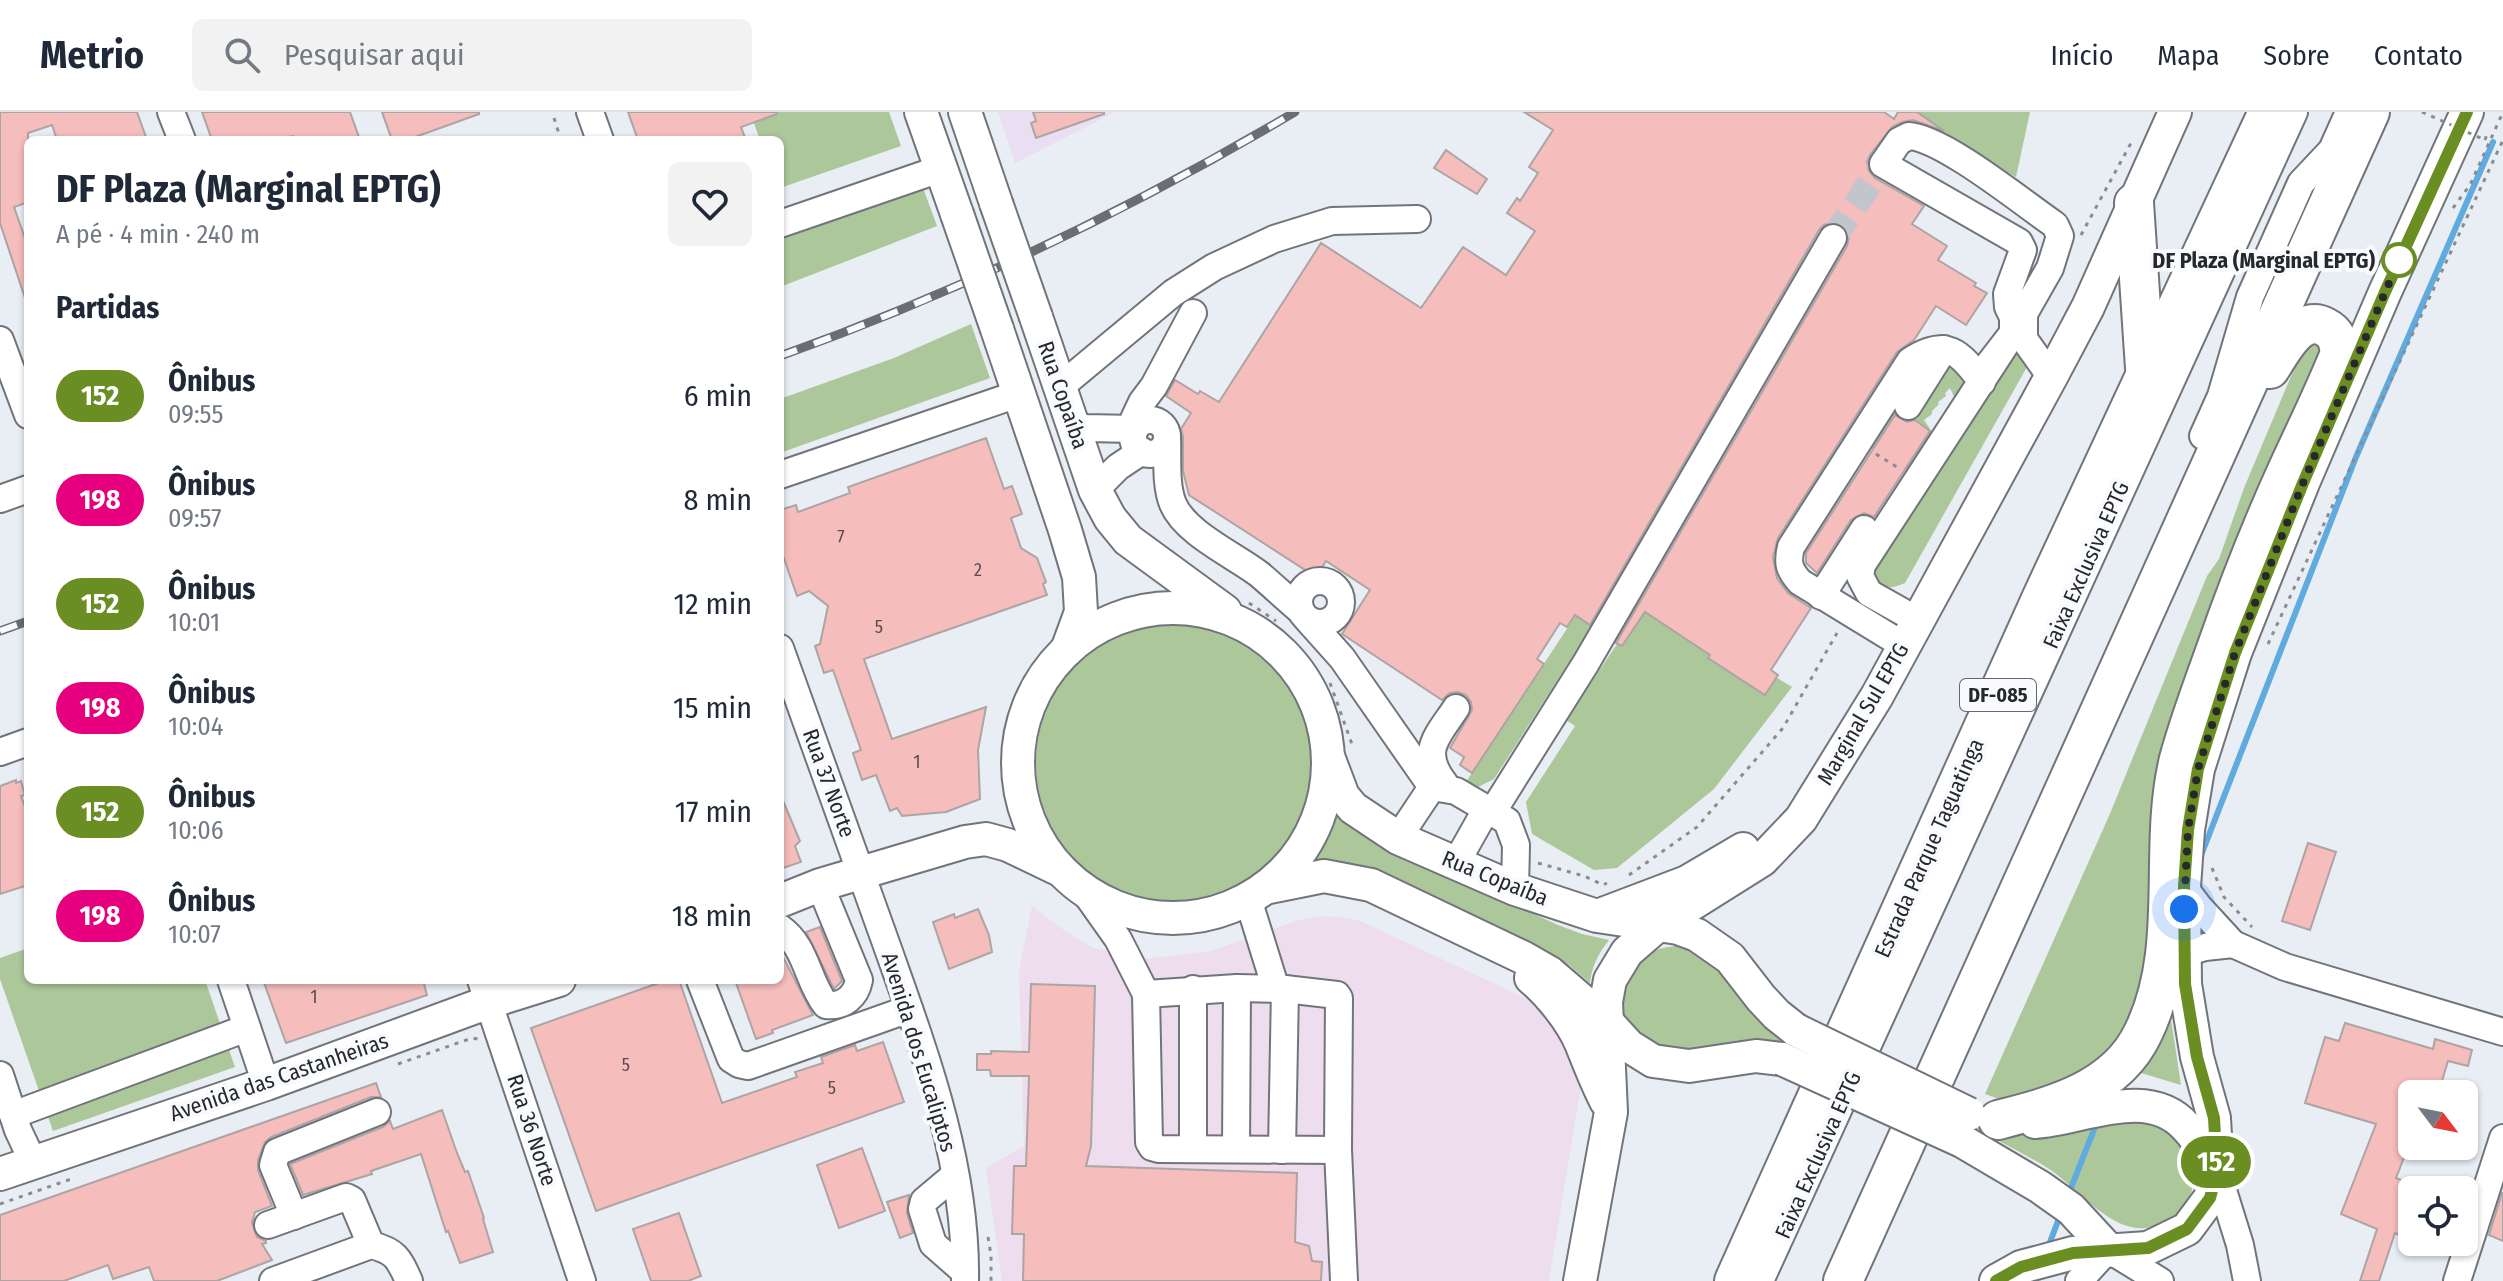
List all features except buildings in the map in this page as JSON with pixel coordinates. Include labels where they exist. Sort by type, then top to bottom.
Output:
[{"type":"highway","name":"Estrada Parque Taguatinga","points":[[1734,1281],[2145,371],[2268,112]]},
{"type":"highway","points":[[1843,1281],[2370,112]]},
{"type":"highway","points":[[2134,203],[2145,371]]},
{"type":"highway","points":[[1976,1125],[2060,1104],[2088,1090],[2123,1063],[2142,1036],[2159,993],[2166,953],[2170,825],[2179,761],[2246,565],[2340,353],[2337,337],[2318,323],[2294,333],[2222,441]]},
{"type":"main road","name":"Rua Copaíba","points":[[921,112],[1079,577],[1081,612],[1067,650]]},
{"type":"main road","name":"Rua Copaíba","points":[[965,112],[1095,490],[1110,518],[1128,540],[1244,612]]},
{"type":"main road","name":"Marginal Sul EPTG","points":[[1578,1274],[1611,1112],[1606,1002],[1610,980],[1627,952],[1657,926],[1762,860],[1801,819],[1877,696],[2051,377],[2088,307],[2175,112]]},
{"type":"main road","points":[[2010,1276],[2073,1253],[2148,1248],[2187,1229],[2210,1198],[2217,1171],[2214,1118],[2194,1042],[2185,984],[2184,953],[2188,830],[2198,769],[2235,653],[2308,470],[2467,112]]},
{"type":"main road","points":[[1059,870],[1032,830],[1019,783],[1020,734],[1037,688],[1067,650],[1105,623],[1149,609],[1244,612],[1303,677],[1341,755],[1312,830],[1292,862],[1256,893]]},
{"type":"main road","name":"Rua Copaíba","points":[[1341,755],[1343,796],[1353,808],[1398,838],[1515,889],[1597,916],[1678,928],[1697,935],[1730,958],[1761,998],[1796,1030],[1976,1125]]},
{"type":"main road","points":[[1597,916],[1687,882],[1744,849],[1831,769]]},
{"type":"main road","points":[[784,899],[820,885],[965,842],[986,839],[1008,845],[1059,870],[1084,891],[1115,908],[1148,917],[1182,918],[1216,912],[1256,893],[1324,876],[1371,885],[1550,973],[1608,1023],[1629,1046],[1653,1061],[1689,1066],[1756,1056],[1782,1059],[1976,1125],[2050,1121],[2131,1105],[2155,1108],[2185,1124],[2217,1171]]},
{"type":"main road","points":[[1482,938],[1540,986],[1558,1007],[1580,1040],[1591,1072],[1611,1112]]},
{"type":"main road","name":"Avenida das Castanheiras","points":[[0,1174],[266,1084],[485,991],[532,984]]},
{"type":"main road","points":[[1976,1125],[2040,1187],[2071,1209],[2108,1249]]},
{"type":"street","points":[[171,112],[180,136]]},
{"type":"street","points":[[590,112],[599,136]]},
{"type":"street","name":"Faixa Exclusiva EPTG","points":[[1760,1281],[2294,112]]},
{"type":"street","points":[[1830,1281],[1930,1063],[2221,396],[2250,297],[2301,183],[2332,150],[2349,112]]},
{"type":"street","points":[[1910,632],[1869,593],[1860,576],[1862,565],[2018,324],[2050,268],[2060,236],[2055,225],[1949,151],[1921,137],[1909,136],[1899,141],[1883,164],[2019,242],[2023,250],[2007,294],[2008,307],[2018,324],[2024,339],[2051,377]]},
{"type":"street","points":[[784,223],[940,169]]},
{"type":"street","points":[[1060,387],[1173,293],[1214,267],[1262,244],[1332,221],[1417,219]]},
{"type":"street","points":[[1456,863],[1586,663],[1833,238]]},
{"type":"street","points":[[1193,313],[1154,386],[1148,438],[1154,470],[1170,492],[1174,505],[1193,529],[1258,573],[1318,598],[1342,658],[1437,786],[1490,809],[1507,821],[1514,834],[1515,889]]},
{"type":"street","points":[[0,340],[24,404]]},
{"type":"street","points":[[1910,632],[1821,596],[1800,582],[1787,562],[1791,547],[1910,361],[1923,352],[1944,349],[1963,356],[1981,380]]},
{"type":"street","points":[[1908,406],[1944,349]]},
{"type":"street","points":[[784,474],[1018,394]]},
{"type":"street","points":[[1074,426],[1148,438]]},
{"type":"street","points":[[1095,490],[1148,438]]},
{"type":"street","points":[[0,499],[24,490]]},
{"type":"street","points":[[1821,596],[1864,529]]},
{"type":"street","name":"Rua 37 Norte","points":[[784,659],[862,873]]},
{"type":"street","points":[[1398,838],[1437,786],[1440,777],[1431,751],[1453,706]]},
{"type":"street","points":[[0,752],[24,743]]},
{"type":"street","name":"Avenida dos Eucaliptos","points":[[862,873],[936,1095],[955,1175],[965,1237],[965,1277]]},
{"type":"street","points":[[784,931],[801,951],[826,1005],[851,998],[857,991],[859,980],[820,885]]},
{"type":"street","points":[[2184,887],[2233,944],[2285,967],[2503,1032]]},
{"type":"street","points":[[1084,891],[1118,939],[1146,994],[1149,1142],[1152,1147],[1338,1150]]},
{"type":"street","points":[[1256,893],[1280,989],[1282,1150]]},
{"type":"street","points":[[2184,953],[2233,944]]},
{"type":"street","points":[[232,984],[266,1084]]},
{"type":"street","points":[[702,984],[731,1059],[748,1066],[909,1009]]},
{"type":"street","points":[[1146,994],[1237,988],[1333,993],[1339,998],[1338,1150],[1344,1281]]},
{"type":"street","points":[[1236,1149],[1237,988]]},
{"type":"street","points":[[1193,989],[1193,1149]]},
{"type":"street","name":"Rua 36 Norte","points":[[485,991],[582,1281]]},
{"type":"street","points":[[11,1127],[247,1028]]},
{"type":"street","points":[[0,1075],[11,1127],[33,1162]]},
{"type":"street","points":[[294,1216],[273,1165],[277,1152],[377,1112]]},
{"type":"street","points":[[2457,1281],[2503,1138]]},
{"type":"street","points":[[2217,1171],[2240,1245],[2247,1281]]},
{"type":"street","points":[[955,1175],[924,1201],[922,1209],[933,1244],[965,1277]]},
{"type":"street","points":[[268,1225],[346,1197],[350,1198],[371,1245]]},
{"type":"street","points":[[273,1281],[371,1245],[385,1248],[398,1257],[409,1281]]},
{"type":"street","points":[[2079,1281],[2108,1249],[2160,1281]]},
{"type":"path","points":[[2422,112],[2485,140]]},
{"type":"path","points":[[2263,655],[2503,140],[2494,135],[2503,112]]},
{"type":"path","points":[[554,118],[560,136]]},
{"type":"path","points":[[2087,225],[2135,137]]},
{"type":"path","points":[[1244,612],[1318,598]]},
{"type":"path","points":[[1330,682],[1347,727],[1341,755]]},
{"type":"path","points":[[1515,856],[1584,876],[1603,885]]},
{"type":"path","points":[[2208,859],[2224,897],[2251,926],[2261,932]]},
{"type":"shaded area","points":[[998,112],[1115,112],[1015,163]]},
{"type":"shaded area","points":[[1032,906],[1093,948],[1145,959],[1211,951],[1299,920],[1327,916],[1358,920],[1521,996],[1545,1013],[1570,1043],[1582,1080],[1549,1281],[1002,1281],[986,1168],[1024,1146],[1019,971]]},
{"type":"green space","points":[[750,112],[889,112],[901,146],[784,187],[784,136],[759,136]]},
{"type":"green space","points":[[1898,112],[2030,112],[2016,177],[1923,122],[1898,125],[1892,121]]},
{"type":"green space","points":[[923,188],[937,226],[784,285],[784,239]]},
{"type":"green space","points":[[971,324],[990,378],[784,452],[784,398],[894,358]]},
{"type":"green space","points":[[2016,336],[2027,367],[1905,583],[1894,587],[1881,586],[1869,575]]},
{"type":"green space","points":[[2325,336],[2157,944],[2115,1059],[2013,1104],[1985,1094],[2109,816],[2207,576],[2219,559],[2244,488],[2299,357],[2309,340]]},
{"type":"green space","points":[[1948,360],[1968,380],[1956,401],[1950,388],[1932,414],[1924,420],[1934,435],[1911,472],[1869,446],[1891,411]]},
{"type":"green space","points":[[1638,593],[1792,687],[1714,789],[1617,868],[1594,870],[1532,834],[1526,802],[1575,726],[1566,720],[1619,641],[1610,634]]},
{"type":"green space","points":[[1578,612],[1595,622],[1494,779],[1478,787],[1464,785]]},
{"type":"green space","points":[[1175,624],[1202,627],[1228,635],[1252,648],[1273,665],[1290,686],[1303,710],[1311,736],[1314,763],[1311,790],[1303,816],[1290,840],[1273,861],[1252,878],[1228,891],[1202,899],[1175,902],[1148,899],[1122,891],[1098,878],[1077,861],[1060,840],[1047,816],[1039,790],[1036,763],[1039,736],[1047,710],[1060,686],[1077,665],[1098,648],[1122,635],[1148,627]]},
{"type":"green space","points":[[1335,813],[1347,825],[1376,842],[1558,925],[1609,940],[1596,960],[1590,983],[1568,964],[1545,952],[1308,868],[1323,845]]},
{"type":"green space","points":[[1690,945],[1712,954],[1740,991],[1748,1008],[1792,1044],[1757,1043],[1707,1053],[1651,1050],[1633,1033],[1624,1022],[1619,1002],[1629,973],[1656,950]]},
{"type":"green space","points":[[24,949],[24,984],[206,984],[235,1067],[53,1131],[0,979],[0,958]]},
{"type":"green space","points":[[2168,999],[2181,1085],[2141,1073],[2118,1075]]},
{"type":"green space","points":[[2144,1106],[2197,1161],[2193,1188],[2186,1204],[2173,1217],[2148,1228],[2116,1222],[2046,1167],[1965,1123],[1996,1131]]},
{"type":"waterway","points":[[2200,858],[2356,457],[2493,142]]},
{"type":"waterway","points":[[2071,1188],[2097,1122]]},
{"type":"waterway","points":[[2050,1242],[2058,1221]]},
{"type":"tunnel","points":[[1833,238],[1883,164]]},
{"type":"railway","points":[[784,355],[913,305],[1044,246],[1171,182],[1295,112]]},
{"type":"railway","points":[[0,631],[24,622]]},
{"type":"bus line","name":"152","points":[[1996,1281],[2021,1267],[2073,1253],[2148,1248],[2187,1229],[2210,1198],[2217,1171],[2214,1118],[2197,1057],[2185,984],[2184,887],[2188,830],[2198,769],[2235,653],[2303,483],[2467,112]]},
{"type":"place","name":"DF Plaza (Marginal EPTG)","points":[[2399,260]]},
{"type":"route","points":[[2184,909],[2188,830],[2198,769],[2235,653],[2303,483],[2399,260]]}]
